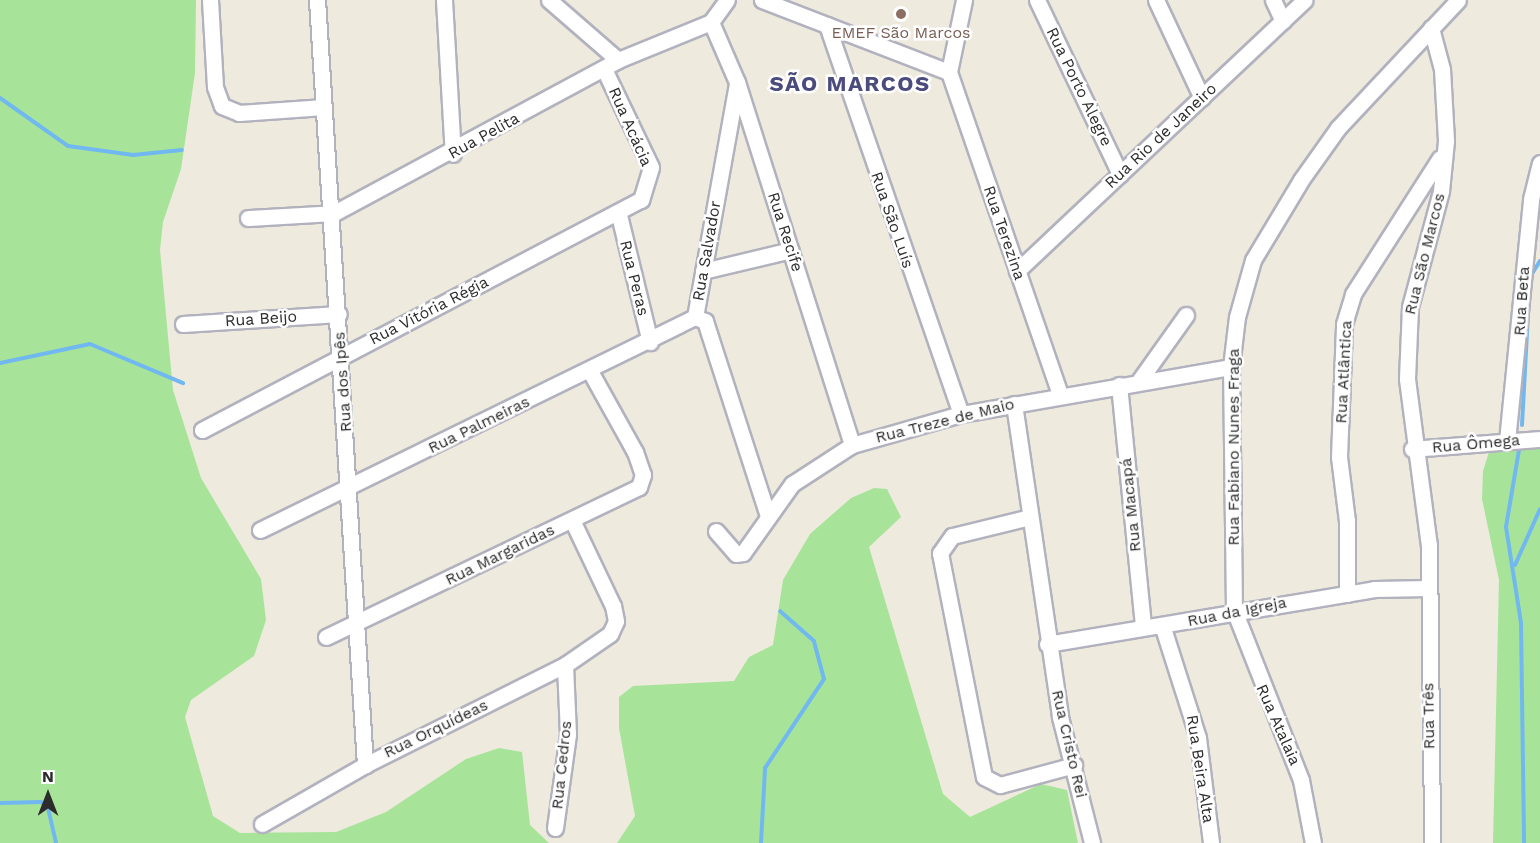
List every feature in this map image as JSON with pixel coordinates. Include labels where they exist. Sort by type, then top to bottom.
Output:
[{"type":"street","points":[[210,0],[215,87],[222,106],[239,113],[324,107]]},
{"type":"street","name":"Rua dos Ipês","points":[[317,0],[334,213],[365,765]]},
{"type":"street","points":[[444,0],[453,154]]},
{"type":"street","points":[[549,0],[618,60]]},
{"type":"street","points":[[711,22],[727,0]]},
{"type":"street","points":[[762,0],[949,72],[964,0]]},
{"type":"street","name":"Rua Porto Alegre","points":[[1037,0],[1120,174]]},
{"type":"street","points":[[1156,0],[1202,98]]},
{"type":"street","points":[[1273,0],[1283,21]]},
{"type":"street","name":"Rua Rio de Janeiro","points":[[1017,271],[1305,0]]},
{"type":"street","name":"Rua Fabiano Nunes Fraga","points":[[1234,610],[1231,367],[1245,278],[1261,243],[1338,128],[1458,0]]},
{"type":"street","name":"Rua Pelita","points":[[248,218],[334,213],[453,154],[618,60],[711,22]]},
{"type":"street","name":"Rua Recife","points":[[711,22],[737,82],[852,445]]},
{"type":"street","name":"Rua São Luís","points":[[827,26],[961,414]]},
{"type":"street","name":"Rua São Marcos","points":[[1429,588],[1424,505],[1412,449],[1410,307],[1441,191],[1446,141],[1442,69],[1431,28]]},
{"type":"street","name":"Rua Acácia","points":[[604,69],[651,167],[650,186]]},
{"type":"street","name":"Rua Terezina","points":[[949,72],[1060,395]]},
{"type":"street","name":"Rua Salvador","points":[[737,82],[695,317],[705,321],[767,513]]},
{"type":"street","name":"Rua Atlântica","points":[[1347,594],[1347,521],[1339,458],[1344,324],[1353,294],[1432,176],[1446,141]]},
{"type":"street","name":"Rua Beta","points":[[1507,441],[1531,199],[1540,163]]},
{"type":"street","name":"Rua Vitória Régia","points":[[202,429],[619,215],[641,200],[650,186]]},
{"type":"street","name":"Rua Peras","points":[[619,215],[650,342]]},
{"type":"street","points":[[703,271],[791,250]]},
{"type":"street","name":"Rua Beijo","points":[[183,324],[339,314]]},
{"type":"street","points":[[1139,381],[1186,315]]},
{"type":"street","name":"Rua Palmeiras","points":[[260,530],[650,342],[695,317]]},
{"type":"street","name":"Rua Treze de Maio","points":[[716,531],[736,554],[743,553],[767,513],[807,471],[852,445],[961,414],[1139,381],[1231,367]]},
{"type":"street","name":"Rua Margaridas","points":[[326,637],[358,624],[639,487],[643,475],[635,452],[590,371]]},
{"type":"street","name":"Rua Macapá","points":[[1119,385],[1143,626]]},
{"type":"street","name":"Rua Cristo Rei","points":[[1014,404],[1047,644],[1092,843]]},
{"type":"street","name":"Rua Ômega","points":[[1412,449],[1540,439]]},
{"type":"street","points":[[1030,517],[952,537],[940,553],[984,777],[1000,785],[1074,765]]},
{"type":"street","name":"Rua Orquídeas","points":[[262,824],[365,765],[565,665],[610,634],[616,621],[614,606],[572,520]]},
{"type":"street","name":"Rua da Igreja","points":[[1047,644],[1143,626],[1163,628],[1234,610],[1347,594],[1429,588]]},
{"type":"street","name":"Rua Três","points":[[1429,588],[1432,843]]},
{"type":"street","name":"Rua Atalaia","points":[[1234,610],[1248,656],[1302,780],[1313,843]]},
{"type":"street","name":"Rua Beira Alta","points":[[1163,628],[1198,738],[1211,843]]},
{"type":"street","name":"Rua Cedros","points":[[555,828],[568,734],[565,665]]},
{"type":"green space","points":[[0,0],[196,0],[195,73],[181,169],[163,222],[160,250],[173,390],[201,478],[261,579],[266,620],[254,656],[191,700],[185,717],[213,816],[240,833],[336,832],[386,812],[466,759],[499,748],[522,752],[530,825],[549,843],[0,843]]},
{"type":"green space","points":[[1509,441],[1540,441],[1540,843],[1493,843],[1499,580],[1482,499],[1483,471],[1489,452]]},
{"type":"green space","points":[[874,488],[887,489],[901,517],[869,547],[943,794],[970,817],[1041,784],[1067,790],[1078,843],[617,843],[635,816],[619,728],[619,697],[633,686],[734,681],[749,657],[773,645],[783,580],[810,534],[851,498]]},
{"type":"waterway","points":[[0,98],[68,146],[133,155],[182,150]]},
{"type":"waterway","points":[[1522,425],[1530,277],[1540,261]]},
{"type":"waterway","points":[[0,363],[90,344],[183,383]]},
{"type":"waterway","points":[[1520,444],[1506,527],[1521,623],[1524,843]]},
{"type":"waterway","points":[[1515,565],[1540,509]]},
{"type":"waterway","points":[[761,843],[765,768],[824,679],[814,641],[780,611]]},
{"type":"waterway","points":[[0,803],[41,802],[48,808],[56,843]]},
{"type":"place","name":"EMEF São Marcos","points":[[901,14]]},
{"type":"district","name":"SÃO MARCOS","points":[[850,84]]}]
